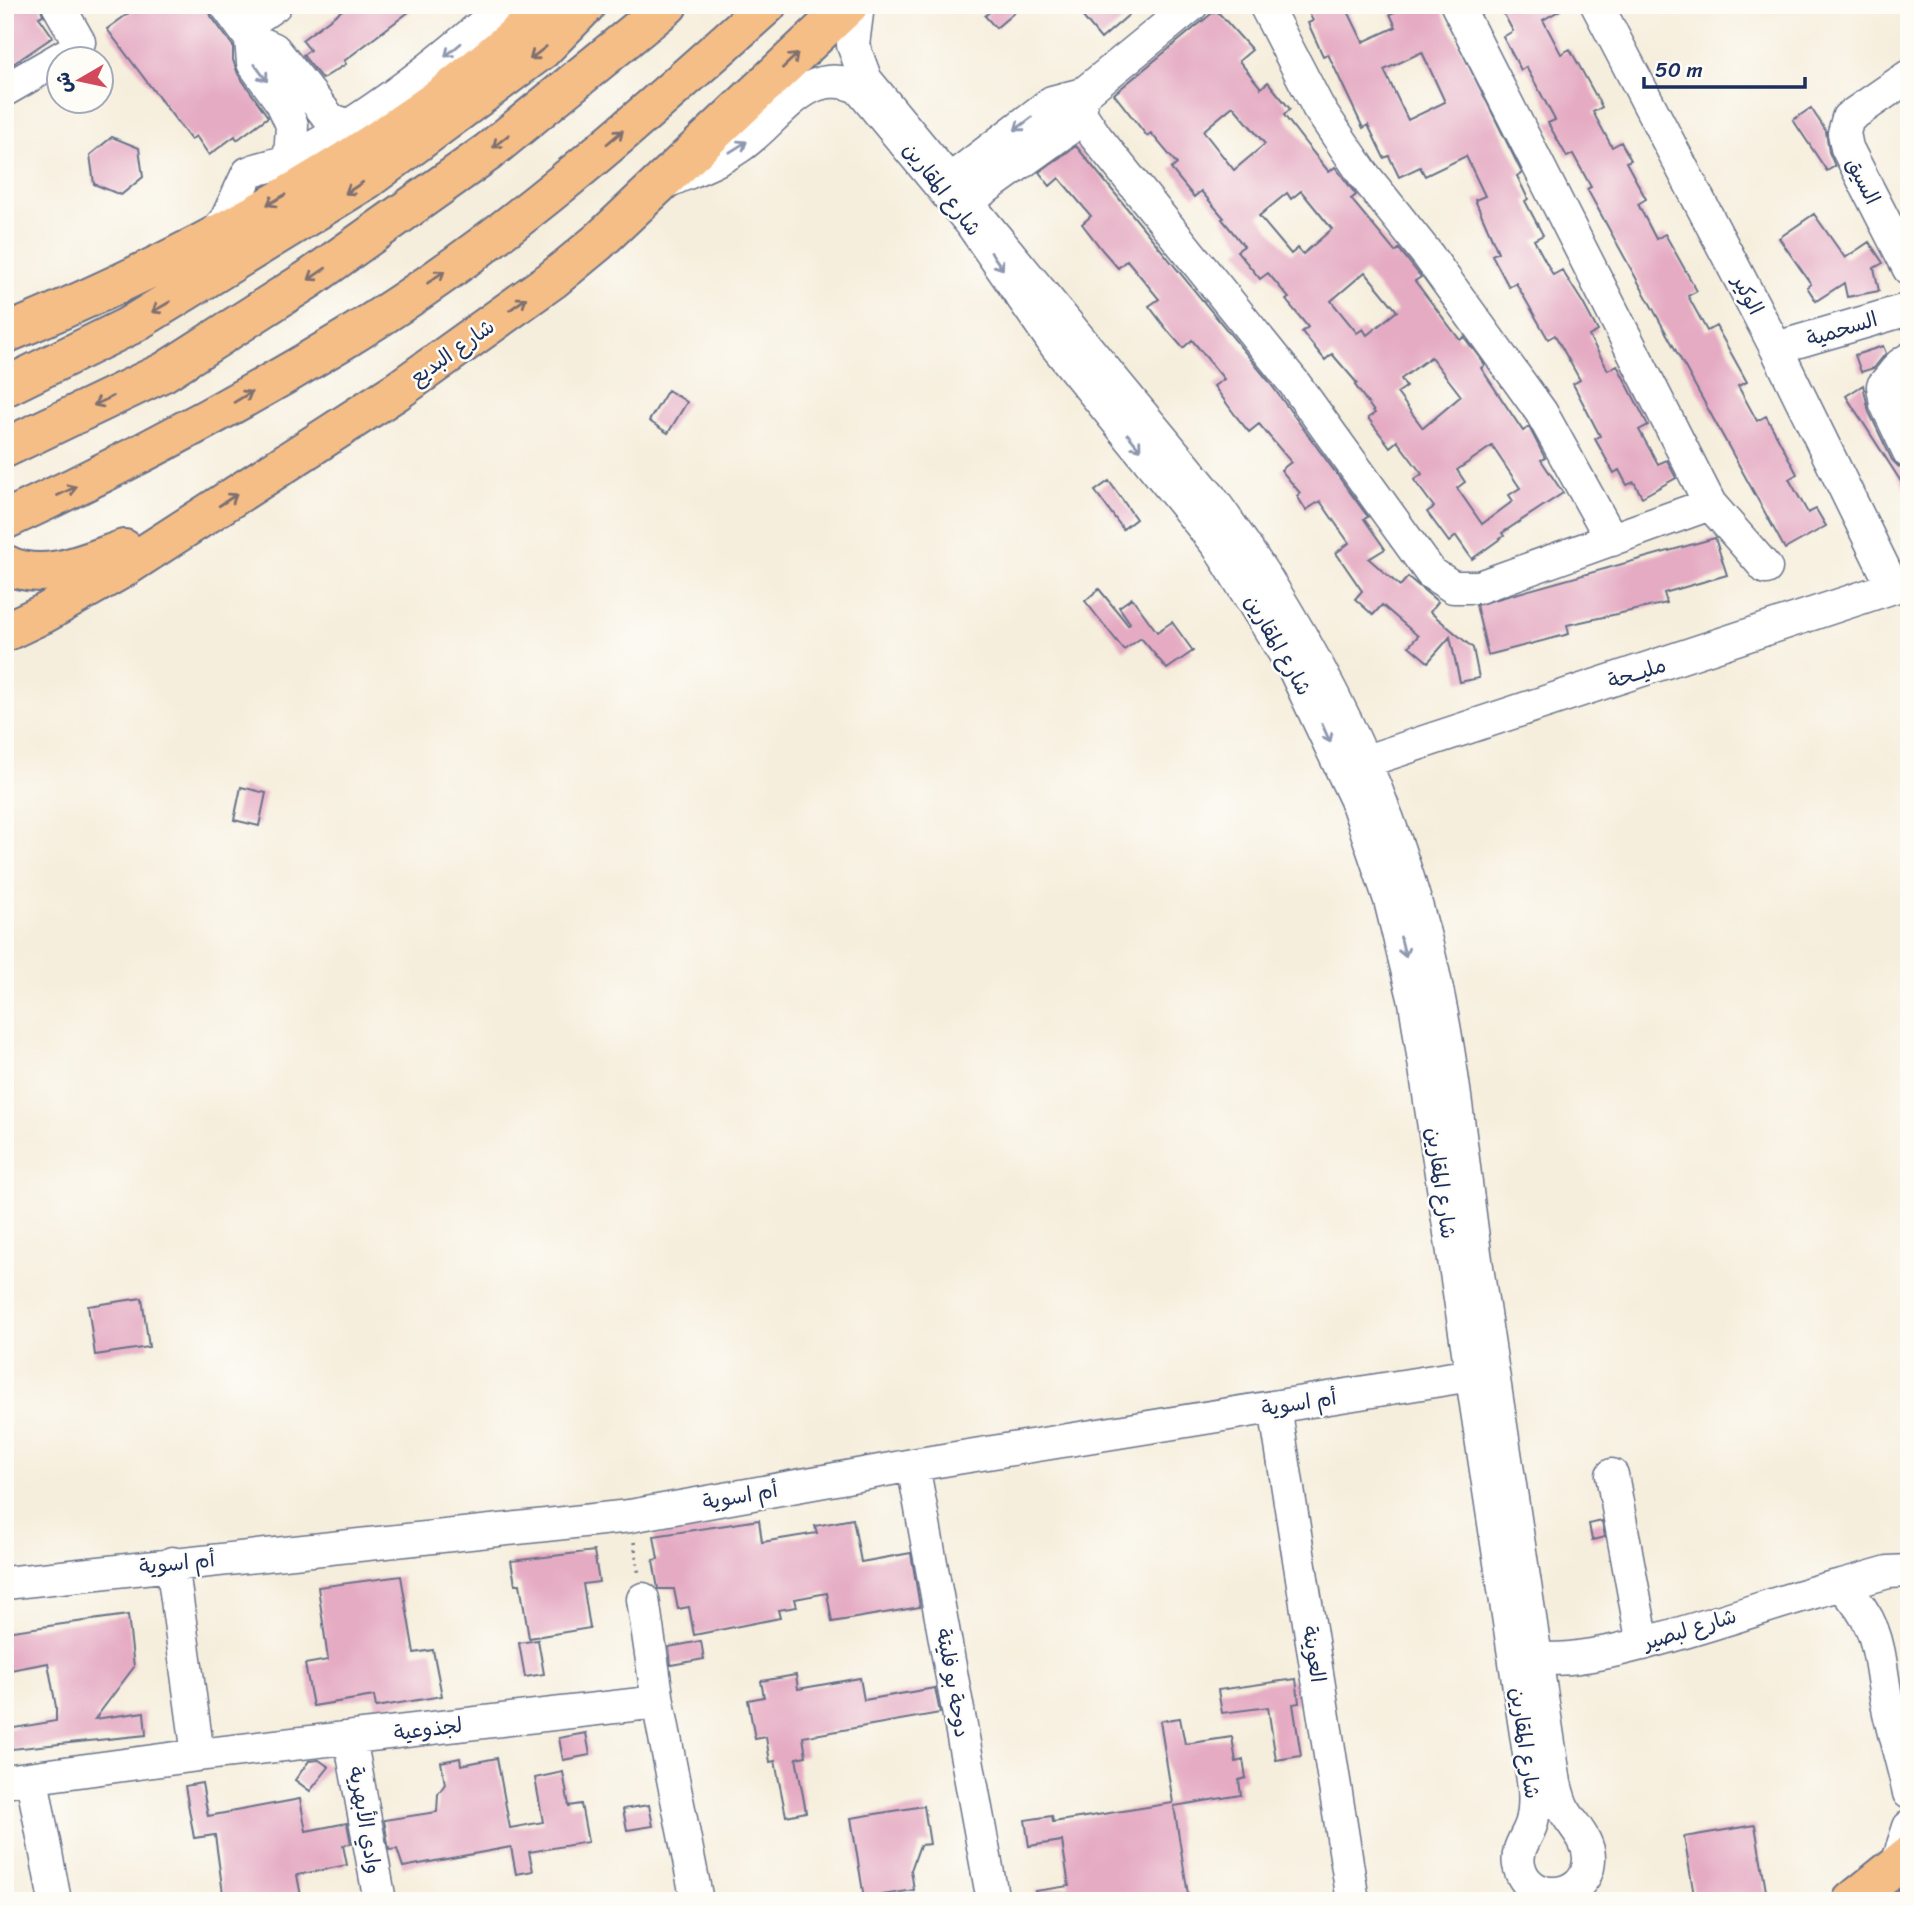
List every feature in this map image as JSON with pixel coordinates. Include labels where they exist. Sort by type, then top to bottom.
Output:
[{"type":"main road","points":[[5,334],[59,312],[210,238],[395,128],[442,96],[551,5]]},
{"type":"main road","points":[[5,404],[19,380],[140,319],[369,178],[542,50],[586,5]]},
{"type":"main road","points":[[5,448],[164,372],[309,279],[488,152],[668,5]]},
{"type":"main road","points":[[5,520],[184,432],[346,338],[429,282],[542,198],[692,73],[767,5]]},
{"type":"main road","name":"شارع البديع","points":[[5,632],[45,613],[122,569],[397,391],[552,280],[598,242],[849,5]]},
{"type":"main road","points":[[5,326],[59,312]]},
{"type":"main road","points":[[5,564],[16,570],[48,573],[184,528]]},
{"type":"main road","points":[[5,597],[38,593],[122,569]]},
{"type":"main road","points":[[5,649],[45,613]]},
{"type":"main road","points":[[1852,1901],[1903,1859]]},
{"type":"street","points":[[5,90],[76,49],[79,42],[76,32],[58,5]]},
{"type":"street","points":[[240,24],[275,5]]},
{"type":"street","points":[[210,238],[226,220],[248,173],[290,160],[349,126],[443,58],[505,5]]},
{"type":"street","name":"شارع المقارين","points":[[858,5],[853,45],[859,69],[954,194],[1056,346],[1224,556],[1354,766],[1415,1002],[1481,1374],[1524,1651],[1558,1796],[1589,1853],[1583,1879],[1560,1894],[1534,1888],[1527,1882],[1519,1865],[1520,1847],[1530,1827],[1535,1801],[1524,1651]]},
{"type":"street","points":[[954,194],[1068,129],[1082,104],[1192,5]]},
{"type":"street","points":[[1265,5],[1318,107],[1364,176],[1435,264],[1541,412],[1612,540]]},
{"type":"street","points":[[1457,5],[1710,504],[1766,568]]},
{"type":"street","name":"الوكير","points":[[1597,5],[1901,585]]},
{"type":"street","points":[[240,24],[274,49],[330,119],[349,126]]},
{"type":"street","points":[[240,24],[253,63],[282,103],[292,125],[290,160]]},
{"type":"street","name":"السيق","points":[[1909,76],[1848,118],[1844,133],[1847,148],[1909,269]]},
{"type":"street","name":"شارع المقارين","points":[[654,188],[736,149],[804,89],[826,80],[837,80],[859,88],[868,96],[954,194]]},
{"type":"street","points":[[1082,104],[1096,137],[1294,383],[1431,573],[1453,587],[1479,587],[1710,504]]},
{"type":"street","name":"السحمية","points":[[1776,348],[1909,309]]},
{"type":"street","points":[[1909,359],[1900,365],[1883,386],[1886,404],[1909,452]]},
{"type":"street","name":"مليــحة","points":[[1354,766],[1901,585]]},
{"type":"street","name":"أم اسوية","points":[[5,1583],[630,1516],[913,1465],[1481,1374]]},
{"type":"street","name":"العوينة","points":[[1275,1407],[1353,1901]]},
{"type":"street","name":"دوحة بو فليتة","points":[[913,1465],[993,1901]]},
{"type":"street","points":[[1612,1475],[1643,1644]]},
{"type":"street","points":[[172,1563],[198,1755]]},
{"type":"street","name":"شارع لبصير","points":[[1524,1651],[1588,1655],[1643,1644],[1795,1595],[1888,1572],[1909,1571]]},
{"type":"street","points":[[1842,1585],[1857,1601],[1875,1630],[1887,1702],[1906,1765],[1909,1793]]},
{"type":"street","points":[[643,1599],[658,1702],[697,1901]]},
{"type":"street","name":"لجذوعية","points":[[55,1901],[18,1780],[198,1755],[658,1702]]},
{"type":"street","name":"وادي الأبهرية","points":[[350,1738],[380,1901]]},
{"type":"street","points":[[1903,1859],[1909,1827]]},
{"type":"path","points":[[630,1516],[643,1599]]},
{"type":"building","points":[[5,5],[40,5],[43,15],[39,17],[53,37],[13,64],[5,53]]},
{"type":"building","points":[[140,5],[208,5],[211,16],[233,46],[233,60],[238,74],[268,117],[237,140],[235,136],[209,155],[196,136],[191,140],[107,29]]},
{"type":"building","points":[[349,5],[418,5],[344,61],[346,64],[322,79],[303,55],[310,50],[302,40]]},
{"type":"building","points":[[997,5],[1023,5],[996,28],[985,16]]},
{"type":"building","points":[[1073,5],[1140,5],[1101,39]]},
{"type":"building","points":[[1305,5],[1345,5],[1363,42],[1396,27],[1390,14],[1409,5],[1439,5],[1522,173],[1517,176],[1528,199],[1525,201],[1543,235],[1534,240],[1553,275],[1562,270],[1583,303],[1598,331],[1589,336],[1608,370],[1617,365],[1648,425],[1639,430],[1658,464],[1667,460],[1676,478],[1642,497],[1634,482],[1627,485],[1619,470],[1614,473],[1595,439],[1600,436],[1573,384],[1580,380],[1555,335],[1548,339],[1516,283],[1509,287],[1492,255],[1498,252],[1475,200],[1485,196],[1466,156],[1425,176],[1420,167],[1399,177],[1389,156],[1384,158],[1368,125],[1363,128],[1328,54],[1323,56],[1308,23],[1313,21]],"holes":[[[1422,52],[1445,102],[1408,120],[1384,70]]]},
{"type":"building","points":[[1499,5],[1569,5],[1543,20],[1561,54],[1570,49],[1602,107],[1593,112],[1612,147],[1621,142],[1631,160],[1626,162],[1646,199],[1638,204],[1656,239],[1665,234],[1697,291],[1688,296],[1707,331],[1716,326],[1747,382],[1738,386],[1757,421],[1766,416],[1797,474],[1789,479],[1808,513],[1816,509],[1826,526],[1785,549],[1587,189],[1591,187],[1573,154],[1567,157],[1548,123],[1555,120],[1526,67],[1521,70],[1503,37],[1513,31]]},
{"type":"building","points":[[1216,10],[1252,50],[1239,61],[1261,88],[1268,82],[1290,109],[1284,115],[1329,172],[1335,167],[1356,195],[1351,199],[1395,252],[1399,249],[1421,277],[1415,281],[1460,340],[1464,337],[1485,365],[1481,368],[1523,431],[1529,427],[1545,458],[1541,460],[1563,493],[1502,533],[1504,536],[1472,559],[1456,536],[1449,542],[1427,512],[1434,507],[1414,480],[1422,474],[1397,441],[1390,447],[1368,418],[1375,413],[1355,385],[1357,383],[1332,354],[1325,360],[1302,332],[1308,327],[1286,300],[1289,298],[1268,273],[1260,279],[1237,251],[1244,246],[1222,219],[1224,218],[1201,191],[1194,197],[1171,169],[1177,164],[1151,133],[1147,136],[1114,94]],"holes":[[[1233,106],[1265,144],[1234,170],[1203,131]],[[1301,191],[1332,229],[1303,254],[1298,248],[1291,254],[1259,216],[1287,193],[1291,199]],[[1365,272],[1397,311],[1367,335],[1363,329],[1357,333],[1331,301]],[[1431,357],[1461,396],[1423,428],[1397,393],[1406,387],[1401,379]],[[1492,446],[1520,488],[1509,495],[1513,501],[1482,524],[1457,488],[1465,482],[1457,470]]]},
{"type":"building","points":[[1811,108],[1826,131],[1829,152],[1835,166],[1827,171],[1793,120]]},
{"type":"building","points":[[112,137],[139,148],[143,177],[121,195],[94,184],[90,155]]},
{"type":"building","points":[[1076,146],[1267,379],[1368,517],[1364,519],[1385,549],[1369,559],[1400,586],[1408,577],[1438,602],[1430,612],[1473,648],[1479,678],[1460,682],[1450,637],[1428,662],[1409,646],[1418,636],[1382,605],[1373,615],[1355,599],[1362,591],[1336,553],[1349,543],[1320,501],[1306,510],[1297,496],[1300,493],[1281,470],[1291,462],[1259,424],[1249,432],[1214,386],[1224,379],[1192,340],[1183,348],[1168,331],[1149,306],[1159,299],[1127,260],[1118,268],[1103,251],[1082,224],[1091,216],[1059,178],[1050,186],[1039,172]]},
{"type":"building","points":[[1814,214],[1845,258],[1869,242],[1883,263],[1874,268],[1879,291],[1847,297],[1844,283],[1816,301],[1807,287],[1811,284],[1779,238]]},
{"type":"building","points":[[1883,346],[1886,353],[1874,368],[1861,372],[1855,355]]},
{"type":"building","points":[[1863,385],[1869,412],[1892,460],[1899,467],[1909,470],[1909,494],[1846,396]]},
{"type":"building","points":[[668,390],[687,402],[668,433],[649,421]]},
{"type":"building","points":[[1109,481],[1136,519],[1123,529],[1095,491]]},
{"type":"building","points":[[1715,538],[1727,575],[1664,593],[1667,603],[1567,625],[1569,634],[1488,655],[1476,605]]},
{"type":"building","points":[[1099,589],[1128,625],[1130,623],[1119,607],[1132,598],[1157,632],[1172,622],[1193,651],[1167,669],[1141,638],[1124,650],[1085,601]]},
{"type":"building","points":[[241,787],[266,793],[259,826],[234,820]]},
{"type":"building","points":[[142,1298],[149,1347],[95,1355],[88,1306]]},
{"type":"building","points":[[853,1519],[861,1562],[911,1553],[920,1607],[832,1622],[827,1593],[795,1599],[797,1607],[778,1610],[780,1618],[694,1635],[689,1607],[678,1609],[674,1589],[658,1589],[653,1560],[658,1559],[654,1536],[759,1520],[762,1542],[817,1533],[815,1526]]},
{"type":"building","points":[[1602,1521],[1605,1537],[1592,1540],[1589,1524]]},
{"type":"building","points":[[594,1551],[599,1582],[583,1584],[590,1628],[529,1638],[520,1584],[515,1584],[511,1561]]},
{"type":"building","points":[[401,1576],[414,1653],[433,1650],[442,1696],[376,1707],[374,1696],[313,1706],[305,1664],[328,1660],[318,1587]]},
{"type":"building","points":[[128,1615],[134,1667],[95,1719],[144,1712],[146,1735],[12,1749],[8,1729],[56,1721],[56,1707],[48,1663],[5,1671],[5,1632]]},
{"type":"building","points":[[538,1640],[544,1674],[525,1677],[519,1643]]},
{"type":"building","points":[[701,1641],[704,1659],[671,1665],[669,1647]]},
{"type":"building","points":[[796,1675],[798,1689],[860,1678],[864,1700],[935,1688],[940,1713],[803,1737],[806,1756],[796,1758],[806,1812],[786,1816],[775,1761],[770,1762],[766,1737],[755,1739],[748,1700],[764,1697],[761,1681]]},
{"type":"building","points":[[1296,1679],[1299,1703],[1293,1704],[1301,1756],[1276,1760],[1268,1707],[1222,1713],[1218,1690]]},
{"type":"building","points":[[1180,1718],[1185,1744],[1232,1737],[1236,1762],[1243,1760],[1246,1778],[1239,1780],[1241,1795],[1174,1806],[1189,1901],[1036,1901],[1035,1891],[1069,1886],[1062,1841],[1029,1846],[1025,1820],[1052,1816],[1053,1822],[1173,1803],[1160,1721]]},
{"type":"building","points":[[586,1733],[590,1755],[563,1760],[559,1738]]},
{"type":"building","points":[[460,1758],[461,1765],[497,1758],[510,1828],[543,1822],[535,1778],[563,1772],[569,1806],[581,1804],[588,1842],[529,1852],[533,1871],[516,1874],[511,1847],[403,1867],[397,1849],[389,1850],[384,1820],[437,1812],[438,1794],[445,1784],[441,1762]]},
{"type":"building","points":[[319,1760],[329,1767],[310,1791],[295,1780],[309,1761]]},
{"type":"building","points":[[202,1783],[208,1816],[300,1799],[306,1831],[347,1823],[351,1844],[343,1845],[347,1865],[297,1875],[302,1901],[224,1901],[215,1835],[194,1838],[185,1786]]},
{"type":"building","points":[[649,1805],[653,1826],[627,1830],[623,1809]]},
{"type":"building","points":[[924,1806],[930,1844],[920,1845],[911,1870],[914,1890],[864,1898],[851,1818]]},
{"type":"building","points":[[1755,1825],[1767,1897],[1745,1901],[1695,1901],[1684,1837]]}]
